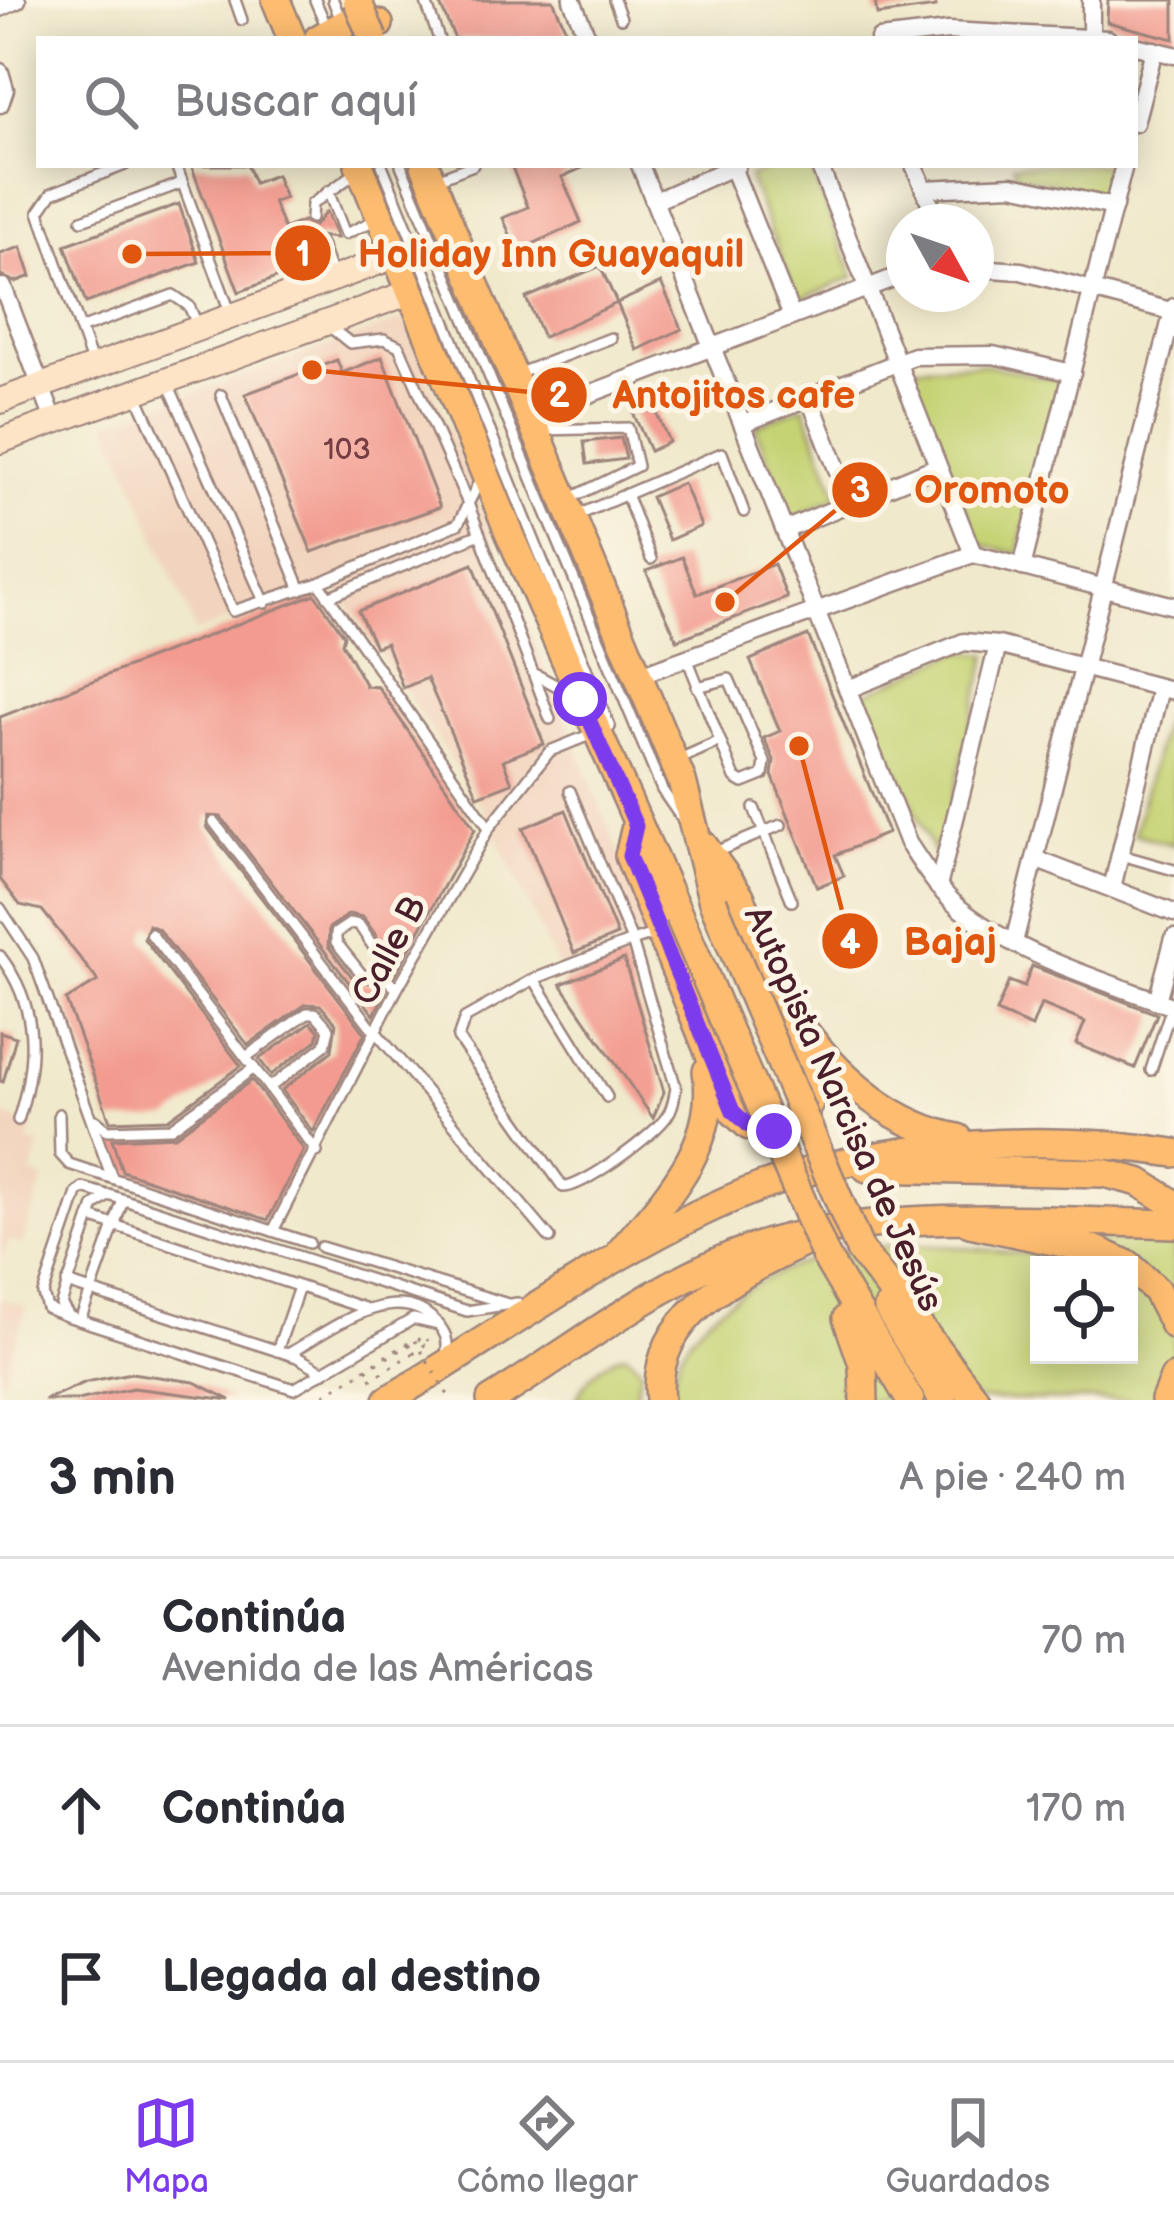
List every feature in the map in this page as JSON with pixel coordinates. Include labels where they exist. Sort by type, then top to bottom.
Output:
[{"type":"main road","points":[[276,0],[291,36]]},
{"type":"main road","points":[[293,0],[333,26],[377,26]]},
{"type":"main road","name":"Autopista Narcisa de Jesús","points":[[435,169],[469,269],[674,761],[704,846],[712,902],[860,1250],[889,1312],[943,1400]]},
{"type":"main road","points":[[346,174],[357,229],[402,293]]},
{"type":"main road","points":[[346,174],[402,293]]},
{"type":"main road","points":[[0,400],[382,261]]},
{"type":"main road","points":[[301,293],[319,325]]},
{"type":"main road","points":[[0,441],[402,293]]},
{"type":"main road","name":"Autopista Narcisa de Jesús","points":[[402,293],[459,413],[636,826],[656,930],[826,1257],[910,1400]]},
{"type":"main road","points":[[656,930],[704,1049],[740,1118],[761,1130],[785,1128],[805,1112],[814,1082],[740,896],[704,846]]},
{"type":"main road","points":[[786,1003],[837,1068],[898,1117],[950,1137],[1004,1147]]},
{"type":"main road","points":[[606,1269],[671,1192],[694,1155],[708,1106],[704,1049]]},
{"type":"main road","points":[[390,1397],[423,1364],[577,1286],[724,1203],[832,1166],[925,1147],[1174,1153]]},
{"type":"main road","points":[[832,1166],[1104,1173],[1139,1182],[1174,1204]]},
{"type":"main road","points":[[970,1223],[1109,1256]]},
{"type":"main road","points":[[491,1400],[682,1279],[785,1238],[833,1228],[1174,1223]]},
{"type":"main road","points":[[660,1400],[660,1375],[670,1342],[706,1299],[833,1228]]},
{"type":"main road","points":[[860,1250],[976,1400]]},
{"type":"main road","points":[[826,1257],[863,1364],[864,1400]]},
{"type":"main road","points":[[1138,1273],[1156,1290],[1174,1325]]},
{"type":"main road","points":[[1165,1400],[1174,1378]]},
{"type":"street","points":[[0,8],[17,0]]},
{"type":"street","points":[[572,0],[587,36]]},
{"type":"street","points":[[1091,0],[1099,36]]},
{"type":"street","points":[[905,36],[948,31],[1074,36]]},
{"type":"street","points":[[1138,47],[1174,56]]},
{"type":"street","points":[[1138,111],[1154,50]]},
{"type":"street","points":[[0,72],[5,89],[0,104]]},
{"type":"street","points":[[641,168],[851,688],[908,843],[938,887],[967,915],[1014,942],[1167,1005],[1174,938]]},
{"type":"street","points":[[655,201],[730,168]]},
{"type":"street","points":[[736,168],[790,314]]},
{"type":"street","points":[[820,168],[973,554]]},
{"type":"street","points":[[915,168],[930,204]]},
{"type":"street","points":[[1005,168],[1012,185]]},
{"type":"street","points":[[1022,567],[1123,168]]},
{"type":"street","points":[[924,189],[1012,185],[1114,207]]},
{"type":"street","points":[[994,269],[1022,271],[1174,310],[1014,942]]},
{"type":"street","points":[[532,424],[712,344],[886,279]]},
{"type":"street","points":[[3,286],[55,423]]},
{"type":"street","points":[[744,423],[914,356],[994,355],[1072,373]]},
{"type":"street","points":[[808,394],[848,500]]},
{"type":"street","points":[[787,530],[848,500],[936,467]]},
{"type":"street","points":[[638,676],[973,554],[1174,606]]},
{"type":"street","points":[[851,688],[964,642],[998,645],[1167,690],[1112,888]]},
{"type":"street","points":[[938,887],[998,645]]},
{"type":"street","points":[[1035,859],[1174,913]]},
{"type":"lane","points":[[235,0],[242,20]]},
{"type":"lane","points":[[316,0],[333,26]]},
{"type":"lane","points":[[424,0],[438,36]]},
{"type":"lane","points":[[614,0],[622,18]]},
{"type":"lane","points":[[94,367],[40,219],[40,205],[52,194],[117,168]]},
{"type":"lane","points":[[177,168],[232,317]]},
{"type":"lane","points":[[383,168],[640,799],[636,826]]},
{"type":"lane","points":[[402,168],[662,790],[704,846],[781,825]]},
{"type":"lane","points":[[311,218],[312,204],[346,174]]},
{"type":"lane","points":[[82,220],[182,183]]},
{"type":"lane","points":[[333,280],[322,248],[357,229]]},
{"type":"lane","points":[[80,329],[173,295],[189,306],[199,329]]},
{"type":"lane","points":[[319,325],[356,344],[384,339],[399,346],[470,506],[550,719]]},
{"type":"lane","points":[[513,377],[611,338]]},
{"type":"lane","points":[[167,381],[265,603]]},
{"type":"lane","points":[[136,393],[233,611],[301,590],[458,524],[484,472]]},
{"type":"lane","points":[[220,395],[301,590]]},
{"type":"lane","points":[[532,424],[632,430],[639,463],[607,478],[568,510]]},
{"type":"lane","points":[[602,428],[606,440]]},
{"type":"lane","points":[[568,510],[626,494],[722,453],[744,512]]},
{"type":"lane","points":[[607,478],[608,461]]},
{"type":"lane","points":[[626,494],[651,559]]},
{"type":"lane","points":[[328,597],[480,534]]},
{"type":"lane","points":[[319,583],[489,828]]},
{"type":"lane","points":[[687,658],[697,687],[739,782],[763,775],[765,762],[729,679],[723,676],[697,687]]},
{"type":"lane","points":[[533,673],[580,699]]},
{"type":"lane","name":"Calle B","points":[[274,1231],[397,989],[489,828],[550,751],[595,733]]},
{"type":"lane","points":[[674,761],[720,741]]},
{"type":"lane","points":[[570,791],[656,930],[676,1088],[666,1120],[571,1189],[563,1187],[458,1038],[465,1018],[534,979],[656,930]]},
{"type":"lane","points":[[754,808],[792,901]]},
{"type":"lane","points":[[214,822],[377,1033],[550,1238]]},
{"type":"lane","points":[[1120,855],[1174,870]]},
{"type":"lane","points":[[0,908],[33,958],[112,1178]]},
{"type":"lane","points":[[350,922],[359,925],[384,963],[380,973],[363,976],[336,942],[336,933],[350,922]]},
{"type":"lane","points":[[152,934],[317,1152]]},
{"type":"lane","points":[[0,956],[23,995],[32,1033],[31,1073],[17,1120]]},
{"type":"lane","points":[[380,973],[397,989]]},
{"type":"lane","points":[[534,979],[608,1097]]},
{"type":"lane","points":[[1151,1070],[1167,1005]]},
{"type":"lane","points":[[246,1057],[307,1013],[315,1013],[329,1029],[325,1045],[269,1088]]},
{"type":"lane","points":[[91,1115],[107,1130],[171,1128],[254,1068]]},
{"type":"lane","points":[[58,1114],[62,1159],[489,1301],[517,1304]]},
{"type":"lane","points":[[439,1325],[413,1319],[290,1388],[75,1319],[47,1308],[43,1294],[80,1190],[109,1195],[467,1311],[517,1304],[577,1286]]},
{"type":"lane","points":[[75,1319],[61,1304],[97,1200],[109,1195]]},
{"type":"lane","points":[[75,1319],[91,1291],[123,1200]]},
{"type":"lane","points":[[90,1217],[367,1309],[417,1309],[439,1325],[447,1352],[423,1364]]},
{"type":"lane","points":[[67,1283],[282,1353],[324,1372]]},
{"type":"lane","points":[[282,1353],[299,1287]]},
{"type":"lane","points":[[282,1353],[367,1309]]},
{"type":"path","points":[[314,1400],[424,1336],[429,1344],[423,1364],[372,1379],[365,1369],[414,1339],[451,1400]]},
{"type":"shaded area","points":[[405,319],[651,933],[558,968],[484,810],[334,584],[196,632],[108,423]]},
{"type":"shaded area","points":[[0,1115],[33,1125],[28,1142],[40,1146],[31,1174],[44,1179],[22,1245],[8,1240],[0,1264]]},
{"type":"shaded area","points":[[0,1298],[27,1307],[0,1388]]},
{"type":"green space","points":[[772,168],[810,168],[854,277],[798,300],[749,177]]},
{"type":"green space","points":[[1014,168],[1116,168],[1109,195],[1017,175]]},
{"type":"green space","points":[[983,364],[1061,381],[1018,554],[980,544],[907,367]]},
{"type":"green space","points":[[804,406],[838,496],[791,519],[755,426]]},
{"type":"green space","points":[[960,651],[988,654],[940,850],[934,853],[863,695]]},
{"type":"green space","points":[[1169,701],[1174,702],[1174,845],[1134,834]]},
{"type":"green space","points":[[1100,1240],[1174,1241],[1174,1400],[957,1400],[940,1376],[900,1400],[673,1400],[675,1369],[686,1343],[729,1301],[771,1275],[855,1249],[940,1246],[1046,1256],[1030,1256],[1030,1364],[1138,1364],[1138,1256],[1081,1256]]},
{"type":"green space","points":[[626,1354],[641,1368],[635,1400],[576,1400],[596,1371]]},
{"type":"building","points":[[438,0],[553,0],[569,36],[454,36]]},
{"type":"building","points":[[875,0],[935,0],[936,7],[877,15]]},
{"type":"building","points":[[1108,0],[1174,0],[1174,39],[1107,22]]},
{"type":"building","points":[[192,168],[248,168],[254,183],[276,175],[285,198],[273,202],[284,229],[303,221],[314,226],[326,212],[337,238],[317,236],[313,247],[284,259],[289,273],[239,292]]},
{"type":"building","points":[[512,168],[582,168],[562,177],[581,222],[517,251],[503,218],[528,207]]},
{"type":"building","points":[[179,204],[199,262],[86,303],[65,245]]},
{"type":"building","points":[[21,247],[31,276],[15,282],[0,275],[0,254]]},
{"type":"building","points":[[600,266],[617,303],[543,337],[526,298]]},
{"type":"building","points":[[661,283],[682,329],[637,350],[617,303]]},
{"type":"building","points":[[382,357],[440,507],[312,552],[245,394],[337,360],[342,373]]},
{"type":"building","points":[[647,390],[669,442],[650,451],[627,399]]},
{"type":"building","points":[[621,438],[626,459],[587,464],[584,442]]},
{"type":"building","points":[[683,483],[701,526],[669,540],[651,497]]},
{"type":"building","points":[[682,557],[697,594],[774,564],[787,598],[677,640],[646,571]]},
{"type":"building","points":[[473,564],[544,744],[503,760],[512,783],[478,796],[427,678],[403,688],[386,643],[375,647],[358,611]]},
{"type":"building","points":[[315,594],[344,635],[342,643],[366,686],[378,687],[475,829],[395,975],[392,958],[363,917],[349,914],[329,928],[328,946],[356,982],[377,983],[386,991],[374,1015],[221,817],[208,816],[207,827],[365,1033],[313,1132],[282,1090],[332,1051],[336,1023],[320,1005],[306,1004],[248,1045],[158,929],[149,925],[144,939],[241,1066],[168,1119],[110,1121],[66,1000],[98,981],[42,910],[20,905],[0,879],[0,717]]},
{"type":"building","points":[[808,635],[888,833],[835,855],[844,876],[817,887],[772,775],[774,760],[764,738],[780,731],[750,660]]},
{"type":"building","points":[[566,810],[617,935],[574,953],[523,828]]},
{"type":"building","points":[[624,959],[664,1092],[653,1118],[561,984]]},
{"type":"building","points":[[1032,966],[1157,1014],[1135,1068],[1076,1044],[1085,1022],[1041,1004],[1032,1027],[996,1012],[1009,981],[1024,987]]},
{"type":"building","points":[[311,1022],[319,1031],[317,1040],[271,1075],[259,1059]]},
{"type":"building","points":[[0,1032],[16,1037],[3,1082],[0,1081]]},
{"type":"building","points":[[252,1080],[304,1150],[268,1220],[122,1171],[112,1139],[175,1136]]},
{"type":"building","points":[[131,1373],[194,1382],[231,1400],[133,1388],[78,1400],[44,1400],[86,1382]]},
{"type":"place","name":"Holiday Inn Guayaquil","points":[[132,254]]},
{"type":"place","name":"Antojitos cafe","points":[[312,370]]},
{"type":"place","name":"Oromoto","points":[[725,602]]},
{"type":"place","name":"Bajaj","points":[[799,746]]},
{"type":"route","points":[[580,699],[636,826],[629,856],[704,1049],[733,1111],[749,1126],[774,1131]]}]
